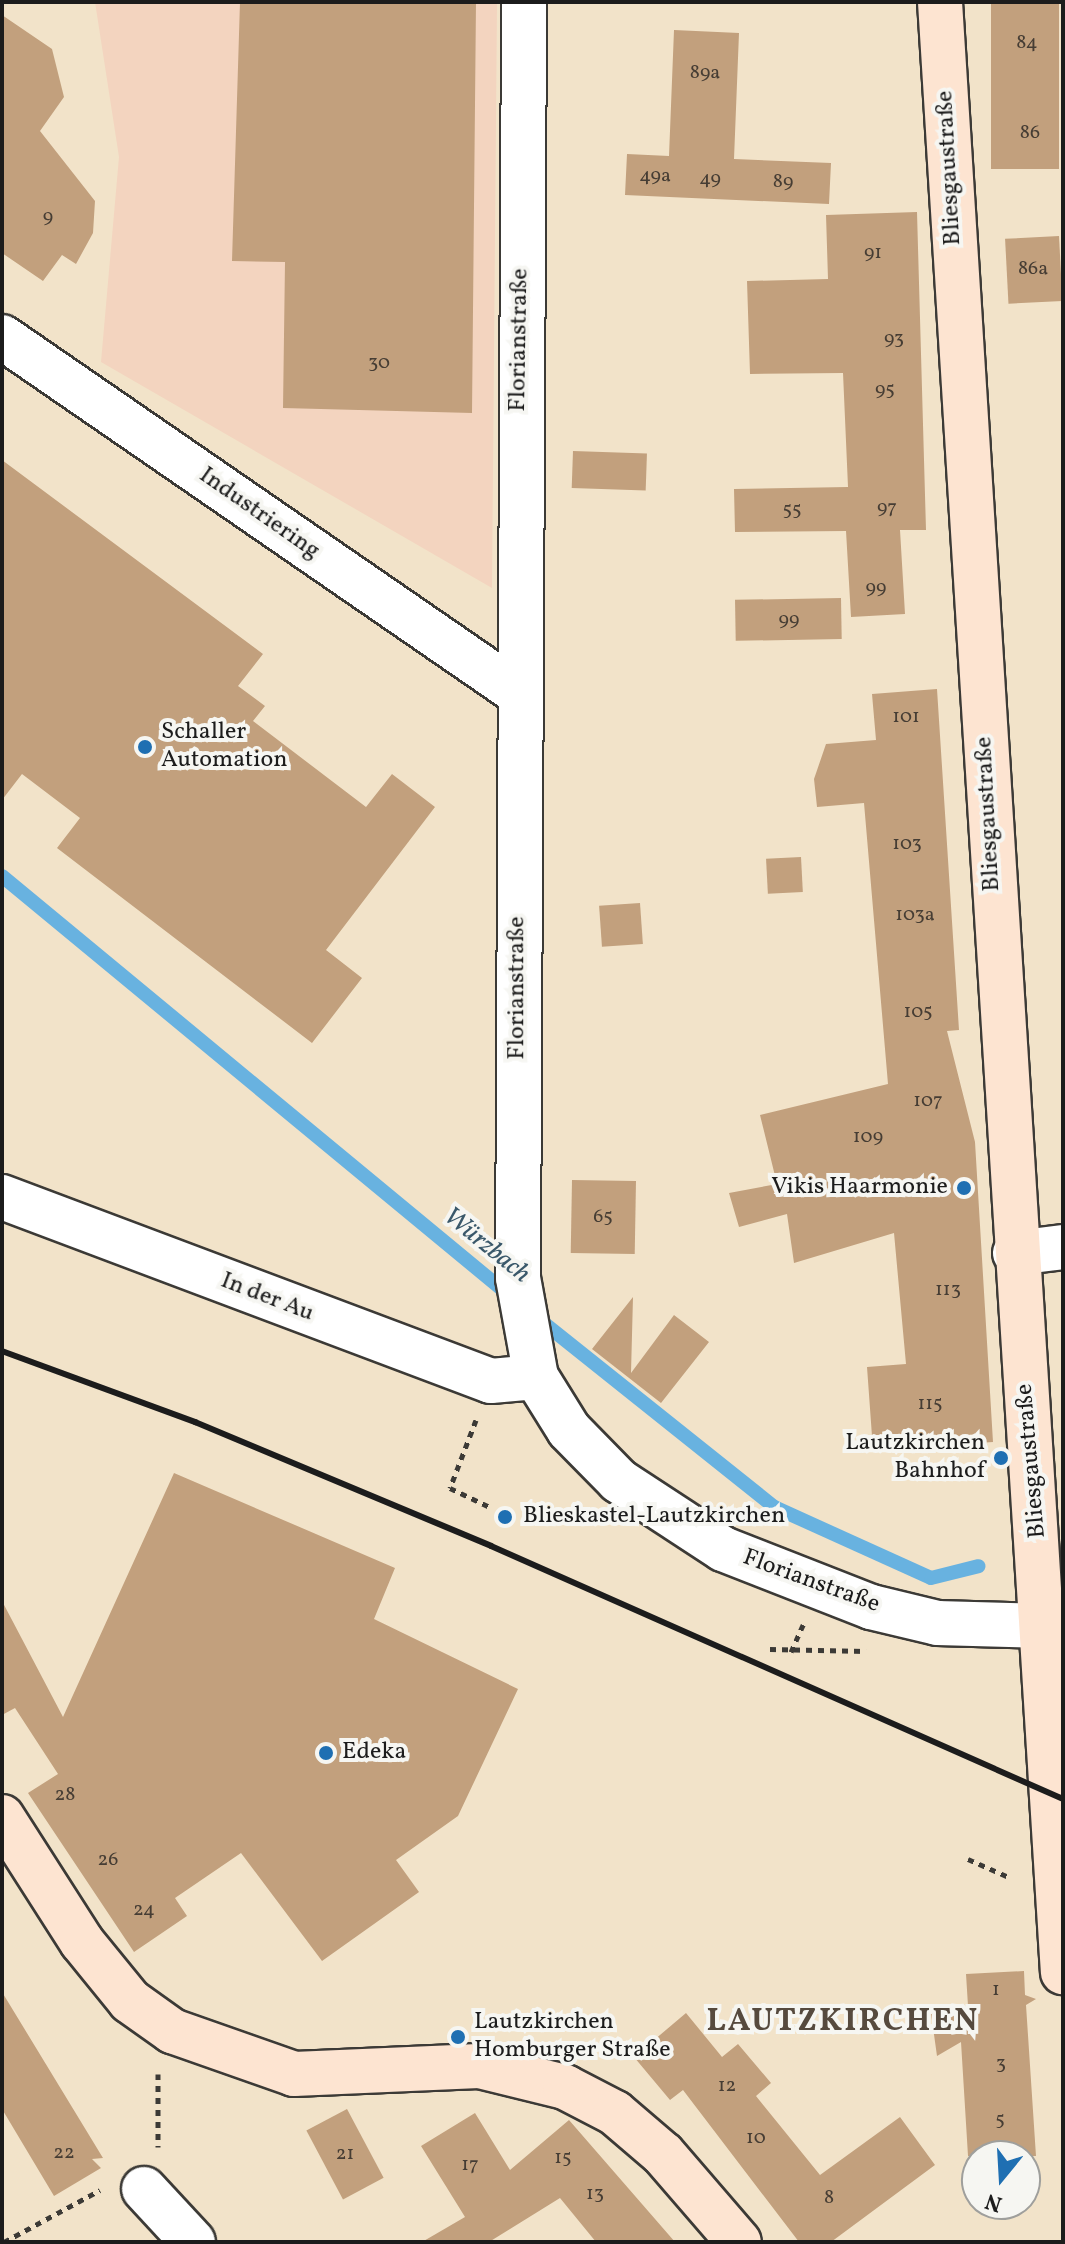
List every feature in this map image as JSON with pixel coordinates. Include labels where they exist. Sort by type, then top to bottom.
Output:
[{"type":"main road","name":"Bliesgaustraße","points":[[940,2],[1015,1253],[1046,1626],[1063,1972]]},
{"type":"main road","points":[[2,1817],[82,1942],[130,2001],[172,2031],[294,2074],[479,2066],[565,2087],[615,2113],[663,2154],[739,2242]]},
{"type":"street","name":"Florianstraße","points":[[524,2],[516,691],[518,1278],[524,1332],[536,1377],[569,1430],[619,1481],[723,1549],[871,1607],[937,1623],[1046,1626]]},
{"type":"street","name":"Industriering","points":[[2,337],[516,691]]},
{"type":"street","name":"In der Au","points":[[2,1197],[491,1381],[536,1377]]},
{"type":"street","points":[[1015,1253],[1063,1247]]},
{"type":"street","points":[[144,2189],[193,2242]]},
{"type":"path","points":[[491,1381],[450,1488],[492,1508]]},
{"type":"path","points":[[4,2242],[95,2192],[116,2185],[144,2189]]},
{"type":"shaded area","points":[[95,2],[497,2],[492,588],[101,362],[119,157]]},
{"type":"building","points":[[240,2],[476,2],[472,413],[283,408],[285,262],[232,261]]},
{"type":"building","points":[[991,2],[1059,2],[1059,169],[991,169]]},
{"type":"building","points":[[2,15],[52,49],[64,97],[40,131],[95,201],[93,233],[76,264],[62,255],[43,281],[2,253]]},
{"type":"building","points":[[674,30],[739,33],[734,159],[831,163],[829,204],[625,195],[627,154],[669,156]]},
{"type":"building","points":[[917,212],[926,530],[900,530],[905,614],[851,617],[846,531],[735,532],[734,489],[848,487],[843,373],[750,374],[747,281],[828,279],[826,215]]},
{"type":"building","points":[[1059,236],[1062,301],[1008,304],[1005,239]]},
{"type":"building","points":[[573,451],[647,454],[646,491],[572,488]]},
{"type":"building","name":"Schaller Automation","points":[[2,460],[263,654],[238,686],[265,706],[253,721],[366,807],[392,774],[435,807],[326,950],[362,978],[312,1043],[57,848],[80,818],[22,774],[2,800]]},
{"type":"building","points":[[841,598],[842,639],[736,641],[735,600]]},
{"type":"building","points":[[937,689],[959,1030],[947,1031],[975,1142],[993,1442],[873,1450],[867,1367],[906,1364],[894,1233],[794,1263],[787,1214],[739,1227],[729,1193],[777,1184],[760,1115],[888,1084],[864,803],[817,807],[814,779],[826,744],[876,740],[872,694]]},
{"type":"building","points":[[801,857],[803,892],[768,894],[766,859]]},
{"type":"building","points":[[640,903],[643,944],[602,947],[599,906]]},
{"type":"building","points":[[572,1180],[636,1181],[635,1254],[571,1253]]},
{"type":"building","points":[[633,1297],[631,1373],[674,1315],[709,1342],[661,1403],[592,1349]]},
{"type":"building","name":"Edeka","points":[[174,1473],[395,1568],[374,1619],[518,1689],[458,1816],[396,1860],[419,1892],[322,1961],[241,1853],[175,1898],[187,1916],[134,1952],[28,1793],[58,1774],[15,1708],[2,1715],[2,1601],[63,1717]]},
{"type":"building","points":[[1024,1971],[1025,1995],[1036,1999],[1026,2005],[1035,2140],[967,2140],[961,2042],[937,2056],[931,2013],[968,2006],[966,1974]]},
{"type":"building","points":[[2,1992],[103,2158],[92,2159],[101,2168],[54,2196],[2,2109]]},
{"type":"building","points":[[686,2013],[722,2057],[738,2044],[771,2083],[756,2096],[820,2175],[900,2117],[935,2165],[831,2242],[799,2242],[683,2090],[670,2100],[634,2057]]},
{"type":"building","points":[[347,2109],[384,2178],[343,2199],[306,2131]]},
{"type":"building","points":[[475,2113],[510,2170],[569,2120],[675,2242],[596,2242],[560,2198],[489,2242],[422,2242],[465,2217],[421,2146]]},
{"type":"waterway","name":"Würzbach","points":[[2,876],[510,1296]]},
{"type":"waterway","name":"Würzbach","points":[[535,1316],[774,1507],[931,1578],[979,1566]]},
{"type":"railway","points":[[2,1351],[195,1422],[491,1546],[1063,1799]]},
{"type":"place","name":"Schaller Automation","points":[[145,747]]},
{"type":"place","name":"Vikis Haarmonie","points":[[964,1188]]},
{"type":"place","name":"Lautzkirchen Bahnhof","points":[[1001,1458]]},
{"type":"place","name":"Blieskastel-Lautzkirchen","points":[[505,1517]]},
{"type":"place","name":"Edeka","points":[[326,1753]]},
{"type":"place","name":"Lautzkirchen Homburger Straße","points":[[458,2037]]},
{"type":"district","name":"LAUTZKIRCHEN","points":[[843,2022]]}]
